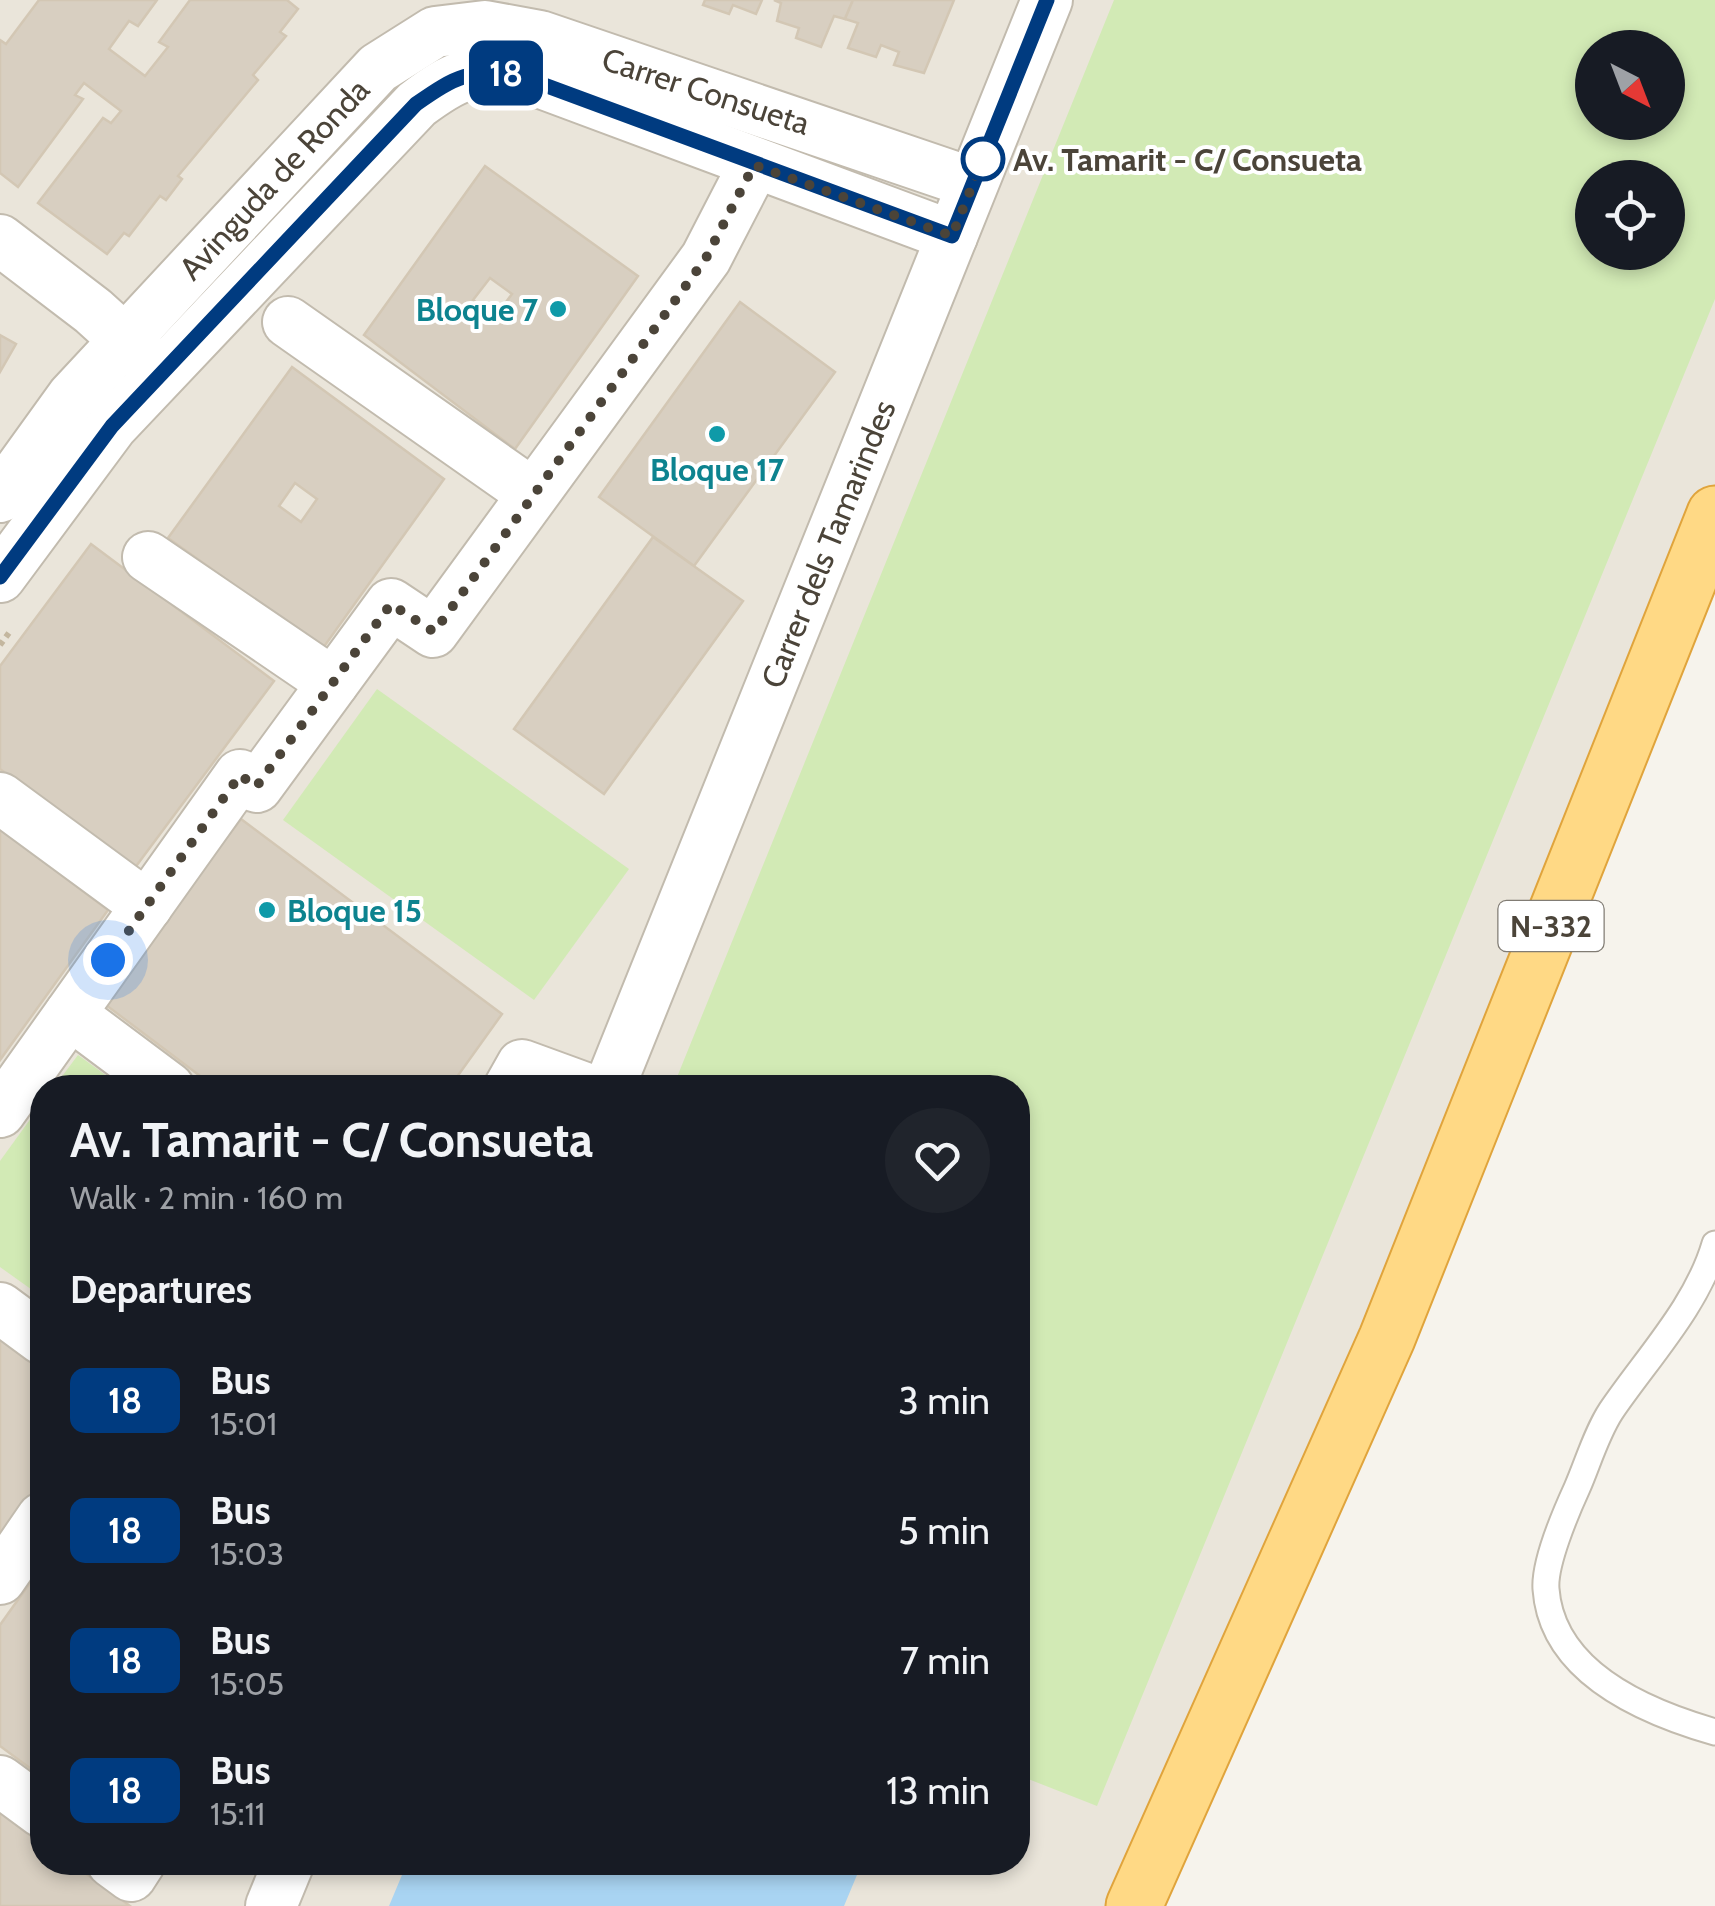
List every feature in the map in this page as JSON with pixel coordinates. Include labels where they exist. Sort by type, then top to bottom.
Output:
[{"type":"highway","name":"N-332","points":[[1134,1906],[1387,1338],[1715,514]]},
{"type":"street","name":"Carrer dels Tamarindes","points":[[614,1075],[1047,0]]},
{"type":"street","name":"Carrer Consueta","points":[[434,36],[485,26],[540,36],[972,183]]},
{"type":"street","name":"Carrer Consueta","points":[[434,36],[491,71],[520,76],[952,236]]},
{"type":"street","name":"Avinguda de Ronda","points":[[0,497],[72,397],[378,68],[434,36]]},
{"type":"street","name":"Avinguda de Ronda","points":[[11,596],[112,426],[416,104],[434,36]]},
{"type":"street","points":[[0,1112],[240,775],[256,787],[391,604],[434,632],[706,258],[754,165]]},
{"type":"street","points":[[0,240],[162,374]]},
{"type":"street","points":[[288,322],[533,494]]},
{"type":"street","points":[[148,557],[333,684]]},
{"type":"street","points":[[0,798],[146,906]]},
{"type":"street","points":[[70,1014],[152,1075]]},
{"type":"street","points":[[517,1075],[522,1065],[549,1075]]},
{"type":"street","points":[[0,1308],[30,1330]]},
{"type":"street","points":[[0,1580],[30,1536]]},
{"type":"street","points":[[0,1781],[30,1803]]},
{"type":"street","points":[[272,1906],[285,1875]]},
{"type":"lane","points":[[1715,1244],[1706,1274],[1608,1416],[1565,1515],[1546,1587],[1558,1632],[1593,1676],[1643,1707],[1715,1732]]},
{"type":"path","points":[[0,645],[11,596]]},
{"type":"shaded area","points":[[0,0],[1715,0],[1715,514],[1134,1906],[0,1906]]},
{"type":"green space","points":[[1114,0],[1715,0],[1715,299],[1097,1806],[1030,1780],[1030,1075],[678,1075]]},
{"type":"green space","points":[[377,689],[629,869],[534,1000],[283,820]]},
{"type":"green space","points":[[78,1055],[106,1075],[63,1075]]},
{"type":"green space","points":[[30,1120],[30,1288],[0,1267],[0,1161]]},
{"type":"water","points":[[402,1875],[857,1875],[844,1906],[389,1906]]},
{"type":"building","points":[[39,0],[157,0],[138,26],[129,21],[109,49],[145,76],[168,47],[159,42],[190,0],[287,0],[298,9],[280,32],[286,36],[253,75],[258,80],[178,176],[182,179],[166,200],[160,196],[129,236],[124,233],[107,254],[38,203],[103,118],[111,123],[121,111],[84,83],[75,95],[83,99],[18,187],[0,173],[0,40],[6,44]]},
{"type":"building","points":[[705,0],[762,0],[756,14],[733,5],[729,14],[703,5]]},
{"type":"building","points":[[774,0],[853,0],[845,19],[834,16],[821,47],[796,38],[799,28],[777,21],[781,3]]},
{"type":"building","points":[[853,0],[954,0],[924,73],[894,65],[899,52],[881,45],[876,57],[848,48],[858,23],[845,19]]},
{"type":"building","name":"Bloque 7","points":[[485,166],[638,276],[515,449],[364,335]],"holes":[[[490,278],[512,294],[495,317],[473,300]]]},
{"type":"building","name":"Bloque 17","points":[[740,302],[835,372],[694,566],[599,497]]},
{"type":"building","points":[[0,335],[16,344],[0,372]]},
{"type":"building","points":[[292,367],[444,479],[323,648],[168,538]],"holes":[[[295,483],[317,499],[301,522],[279,506]]]},
{"type":"building","points":[[653,537],[743,601],[604,794],[514,729]]},
{"type":"building","points":[[91,544],[274,681],[134,869],[0,769],[0,666]]},
{"type":"building","name":"Bloque 15","points":[[241,819],[502,1014],[458,1075],[199,1075],[102,1002]]},
{"type":"building","points":[[0,829],[108,910],[0,1060]]},
{"type":"building","points":[[0,1335],[30,1356],[30,1496],[0,1537]]},
{"type":"building","points":[[30,1583],[30,1768],[0,1746],[0,1625]]},
{"type":"building","points":[[0,1812],[30,1834],[30,1875],[88,1875],[130,1906],[0,1906]]},
{"type":"bus line","name":"18","points":[[0,577],[112,426],[416,104],[454,76],[491,71],[520,76],[952,236],[1047,0]]},
{"type":"place","name":"Av. Tamarit - C/ Consueta","points":[[983,159]]},
{"type":"place","name":"Bloque 7","points":[[558,309]]},
{"type":"place","name":"Bloque 17","points":[[717,434]]},
{"type":"place","name":"Bloque 15","points":[[267,910]]},
{"type":"route","points":[[108,960],[240,775],[256,787],[391,604],[434,632],[706,258],[754,165],[952,236],[983,159]]}]
